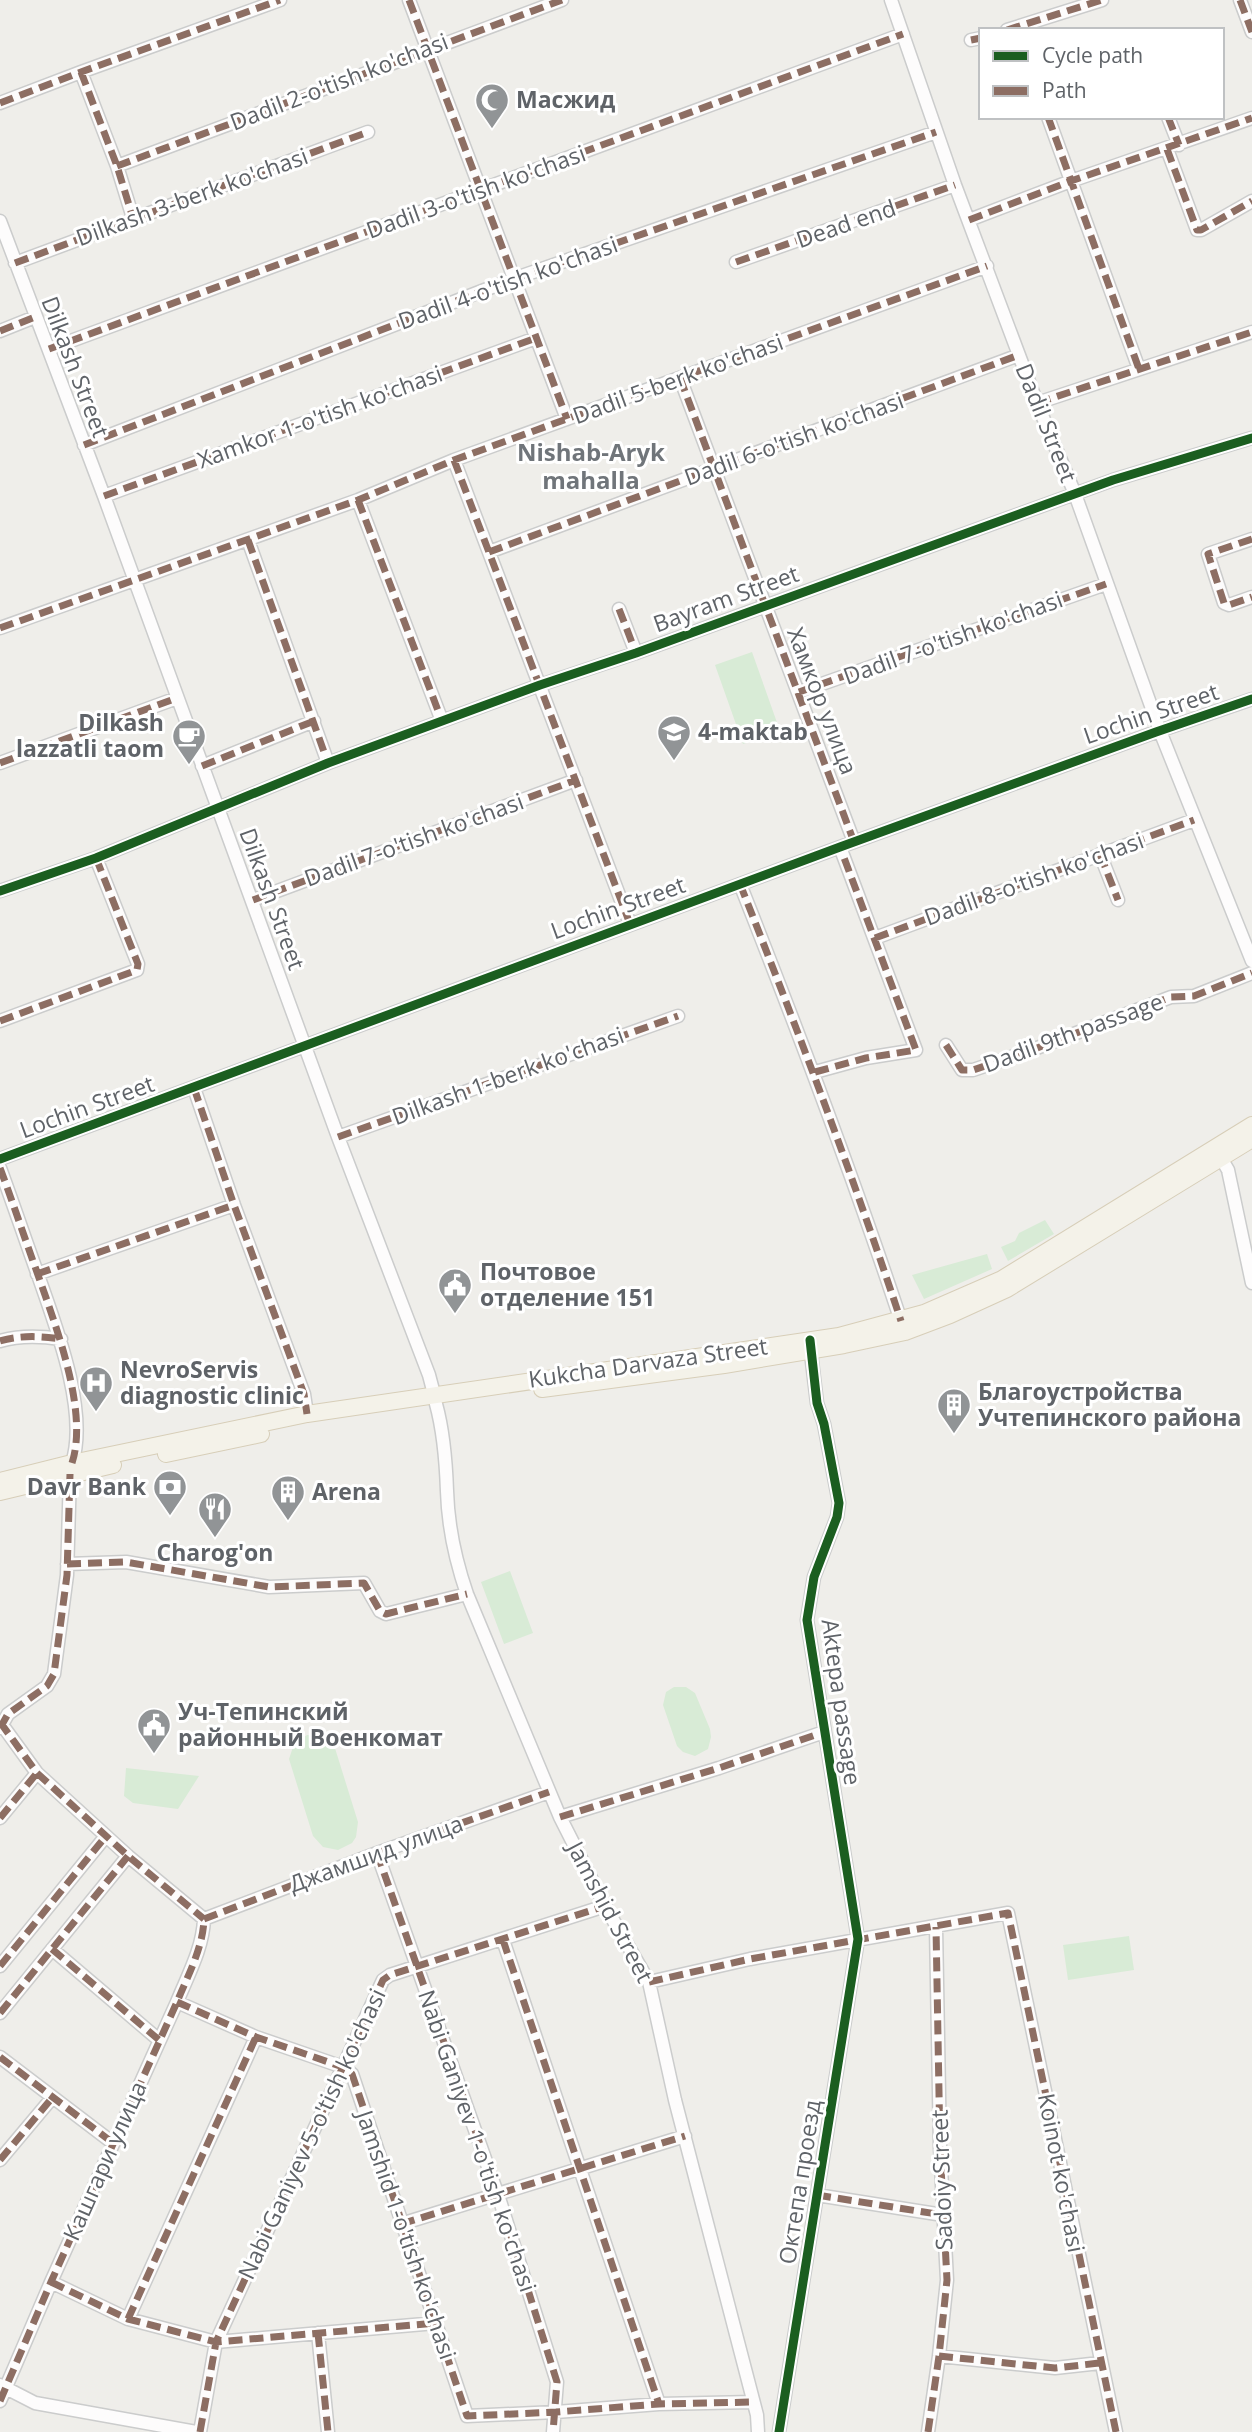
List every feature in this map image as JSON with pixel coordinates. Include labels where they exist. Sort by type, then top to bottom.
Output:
[{"type":"main road","name":"Kukcha Darvaza Street","points":[[1219,1153],[1252,1125]]},
{"type":"main road","name":"Kukcha Darvaza Street","points":[[0,1481],[308,1419],[811,1346],[903,1326],[1002,1279],[1219,1153],[1252,1139]]},
{"type":"main road","name":"Kukcha Darvaza Street","points":[[0,1492],[71,1468]]},
{"type":"street","points":[[0,103],[280,0]]},
{"type":"street","points":[[409,0],[567,419]]},
{"type":"street","name":"Dadil 2-o'tish ko'chasi","points":[[117,166],[562,0]]},
{"type":"street","name":"Dadil Street","points":[[891,0],[955,185],[1037,403],[1075,494],[1160,731],[1252,961]]},
{"type":"street","points":[[1017,28],[1102,0]]},
{"type":"street","points":[[1240,0],[1252,32]]},
{"type":"street","name":"Dadil 3-o'tish ko'chasi","points":[[49,349],[903,34]]},
{"type":"street","points":[[80,72],[117,166],[133,218]]},
{"type":"street","points":[[969,220],[1071,181],[1252,118]]},
{"type":"street","points":[[1049,119],[1139,369]]},
{"type":"street","points":[[1168,119],[1173,147],[1197,230],[1252,201]]},
{"type":"street","name":"Dilkash 3-berk ko'chasi","points":[[15,263],[368,132]]},
{"type":"street","name":"Dadil 4-o'tish ko'chasi","points":[[84,445],[513,279],[936,132]]},
{"type":"street","name":"Dead end","points":[[736,262],[955,185]]},
{"type":"street","name":"Dilkash Street","points":[[0,221],[104,496],[338,1137],[427,1369],[435,1399]]},
{"type":"street","name":"Dadil 5-berk ko'chasi","points":[[0,628],[358,500],[454,460],[987,266]]},
{"type":"street","points":[[0,331],[36,317]]},
{"type":"street","points":[[1037,403],[1252,332]]},
{"type":"street","name":"Xamkor 1-o'tish ko'chasi","points":[[104,496],[536,338]]},
{"type":"street","name":"Dadil 6-o'tish ko'chasi","points":[[489,552],[1019,355]]},
{"type":"street","name":"Хамкор улица","points":[[680,378],[854,842]]},
{"type":"street","name":"Bayram Street","points":[[0,891],[96,858],[328,762],[540,685],[636,653],[1075,494],[1252,438]]},
{"type":"street","points":[[454,460],[630,924]]},
{"type":"street","points":[[358,500],[442,721]]},
{"type":"street","points":[[1252,539],[1208,554],[1224,603],[1229,605],[1252,597]]},
{"type":"street","points":[[248,540],[328,762]]},
{"type":"street","name":"Dadil 7-o'tish ko'chasi","points":[[799,692],[1106,583]]},
{"type":"street","points":[[619,609],[636,653]]},
{"type":"street","points":[[0,763],[177,698]]},
{"type":"street","name":"Lochin Street","points":[[0,1159],[630,924],[1252,699]]},
{"type":"street","points":[[202,766],[314,721]]},
{"type":"street","name":"Dadil 7-o'tish ko'chasi","points":[[253,900],[576,780]]},
{"type":"street","name":"Dadil 8-o'tish ko'chasi","points":[[875,938],[1194,820]]},
{"type":"street","points":[[815,1072],[866,1058],[916,1050],[840,847]]},
{"type":"street","points":[[1100,854],[1118,900]]},
{"type":"street","points":[[0,1021],[137,970],[96,858]]},
{"type":"street","points":[[740,884],[815,1072],[903,1326]]},
{"type":"street","name":"Dadil 9th passage","points":[[946,1045],[962,1070],[973,1070],[1171,997],[1194,996],[1252,973]]},
{"type":"street","name":"Dilkash 1-berk ko'chasi","points":[[338,1137],[678,1016]]},
{"type":"street","points":[[194,1088],[304,1394],[308,1419]]},
{"type":"street","points":[[1219,1153],[1228,1170],[1252,1283]]},
{"type":"street","points":[[0,1168],[61,1339],[74,1398],[77,1448],[71,1468],[67,1564],[54,1674],[47,1686],[8,1714],[1,1725],[37,1773],[128,1856],[204,1919]]},
{"type":"street","points":[[37,1274],[234,1205]]},
{"type":"street","points":[[0,1341],[43,1336],[61,1339]]},
{"type":"street","name":"Aktepa passage","points":[[811,1346],[817,1403],[824,1424],[839,1503],[837,1517],[814,1577],[807,1620],[858,1939]]},
{"type":"street","name":"Jamshid Street","points":[[435,1399],[443,1435],[447,1492],[457,1565],[467,1594],[549,1792],[605,1906],[649,1982],[753,2402],[758,2432]]},
{"type":"street","points":[[67,1564],[127,1562],[269,1587],[364,1583],[380,1611],[386,1614],[467,1594]]},
{"type":"street","points":[[561,1817],[824,1732]]},
{"type":"street","points":[[0,1818],[37,1773]]},
{"type":"street","name":"Джамшид улица","points":[[204,1919],[377,1853],[549,1792]]},
{"type":"street","points":[[0,1966],[106,1836]]},
{"type":"street","name":"Nabi Ganiyev 1-o'tish ko'chasi","points":[[377,1853],[498,2195],[557,2382],[553,2432]]},
{"type":"street","points":[[0,2013],[128,1856]]},
{"type":"street","name":"Nabi Ganiyev 5-o'tish ko'chasi","points":[[198,2432],[216,2342],[383,1980],[390,1975],[605,1906]]},
{"type":"street","name":"Koinot ko'chasi","points":[[936,1927],[1008,1913],[1116,2432]]},
{"type":"street","name":"Кашгари улица","points":[[0,2401],[2,2386],[177,2001],[196,1955],[204,1919]]},
{"type":"street","points":[[649,1982],[858,1939],[936,1927]]},
{"type":"street","name":"Sadoiy Street","points":[[928,2432],[947,2280],[940,2148],[936,1927]]},
{"type":"street","name":"Октепа проезд","points":[[779,2432],[858,1939]]},
{"type":"street","points":[[503,1940],[659,2404]]},
{"type":"street","points":[[52,1949],[159,2040]]},
{"type":"street","points":[[177,2001],[256,2037],[343,2067]]},
{"type":"street","points":[[128,2319],[256,2037]]},
{"type":"street","points":[[0,2057],[113,2143]]},
{"type":"street","name":"Jamshid 1-o'tish ko'chasi","points":[[343,2067],[352,2074],[467,2416],[556,2412]]},
{"type":"street","points":[[0,2160],[52,2098]]},
{"type":"street","points":[[401,2224],[685,2136]]},
{"type":"street","points":[[817,2195],[943,2215]]},
{"type":"street","points":[[51,2282],[128,2319],[216,2342],[436,2323]]},
{"type":"street","points":[[318,2333],[328,2432]]},
{"type":"street","points":[[939,2356],[1055,2368],[1100,2363]]},
{"type":"street","points":[[2,2386],[35,2403],[198,2432]]},
{"type":"street","points":[[556,2412],[659,2404],[753,2402]]},
{"type":"green space","points":[[752,652],[780,731],[743,744],[715,665]]},
{"type":"green space","points":[[1045,1220],[1054,1234],[1008,1261],[1001,1247],[1015,1241],[1019,1233]]},
{"type":"green space","points":[[987,1254],[992,1269],[924,1299],[912,1275]]},
{"type":"green space","points":[[510,1571],[533,1633],[504,1644],[481,1582]]},
{"type":"green space","points":[[674,1687],[686,1687],[695,1693],[710,1729],[708,1749],[695,1756],[683,1752],[677,1746],[663,1705],[666,1692]]},
{"type":"green space","points":[[307,1735],[322,1736],[334,1745],[358,1822],[356,1837],[352,1843],[338,1850],[323,1847],[313,1836],[289,1759],[294,1744]]},
{"type":"green space","points":[[126,1768],[199,1776],[178,1809],[133,1803],[124,1796]]},
{"type":"green space","points":[[1129,1936],[1134,1970],[1068,1980],[1063,1945]]},
{"type":"marked path","points":[[0,103],[280,0]]},
{"type":"marked path","points":[[409,0],[567,419]]},
{"type":"marked path","points":[[117,166],[562,0]]},
{"type":"marked path","points":[[1013,28],[1102,0]]},
{"type":"marked path","points":[[1240,0],[1252,32]]},
{"type":"marked path","points":[[49,349],[903,34]]},
{"type":"marked path","points":[[971,40],[979,38]]},
{"type":"marked path","points":[[81,72],[117,166],[133,218]]},
{"type":"marked path","points":[[969,220],[1071,181],[1252,118]]},
{"type":"marked path","points":[[1049,119],[1139,369]]},
{"type":"marked path","points":[[1169,119],[1179,145]]},
{"type":"marked path","points":[[15,263],[368,132]]},
{"type":"marked path","points":[[84,445],[513,279],[936,132]]},
{"type":"marked path","points":[[1167,149],[1197,230],[1252,201]]},
{"type":"marked path","points":[[736,262],[955,185]]},
{"type":"marked path","points":[[0,628],[358,500],[454,460],[987,266]]},
{"type":"marked path","points":[[0,331],[35,317]]},
{"type":"marked path","points":[[1037,403],[1252,332]]},
{"type":"marked path","points":[[104,496],[536,338]]},
{"type":"marked path","points":[[489,552],[1019,355]]},
{"type":"marked path","points":[[680,378],[854,842]]},
{"type":"marked path","points":[[454,460],[630,924]]},
{"type":"marked path","points":[[358,500],[442,721]]},
{"type":"marked path","points":[[1252,539],[1208,554],[1224,603],[1229,605],[1252,597]]},
{"type":"marked path","points":[[248,540],[328,763]]},
{"type":"marked path","points":[[799,692],[1106,584]]},
{"type":"marked path","points":[[619,609],[636,653]]},
{"type":"marked path","points":[[0,763],[177,698]]},
{"type":"marked path","points":[[202,766],[314,721]]},
{"type":"marked path","points":[[253,900],[576,780]]},
{"type":"marked path","points":[[875,938],[1194,820]]},
{"type":"marked path","points":[[815,1072],[866,1058],[916,1050],[840,847]]},
{"type":"marked path","points":[[1100,854],[1118,900]]},
{"type":"marked path","points":[[0,1021],[137,970],[138,964],[96,858]]},
{"type":"marked path","points":[[740,884],[824,1101],[901,1321]]},
{"type":"marked path","points":[[946,1045],[962,1070],[973,1070],[1171,997],[1194,996],[1252,973]]},
{"type":"marked path","points":[[338,1137],[678,1016]]},
{"type":"marked path","points":[[194,1088],[304,1394],[307,1414]]},
{"type":"marked path","points":[[0,1168],[68,1368],[76,1419],[72,1463]]},
{"type":"marked path","points":[[37,1274],[234,1205]]},
{"type":"marked path","points":[[0,1341],[30,1337],[61,1339]]},
{"type":"marked path","points":[[0,1728],[8,1714],[47,1686],[54,1674],[67,1575],[70,1474]]},
{"type":"marked path","points":[[67,1564],[126,1562],[269,1587],[364,1583],[380,1611],[386,1614],[467,1594]]},
{"type":"marked path","points":[[0,1722],[37,1773],[128,1856],[204,1919]]},
{"type":"marked path","points":[[560,1817],[824,1732]]},
{"type":"marked path","points":[[0,1818],[37,1773]]},
{"type":"marked path","points":[[204,1919],[377,1853],[549,1792]]},
{"type":"marked path","points":[[0,1966],[106,1836]]},
{"type":"marked path","points":[[377,1853],[500,2201],[557,2382],[553,2432]]},
{"type":"marked path","points":[[0,2013],[128,1856]]},
{"type":"marked path","points":[[200,2432],[216,2342],[383,1980],[390,1975],[605,1906]]},
{"type":"marked path","points":[[649,1982],[750,1959],[1008,1913],[1116,2432]]},
{"type":"marked path","points":[[0,2401],[190,1972],[201,1940],[204,1919]]},
{"type":"marked path","points":[[928,2432],[947,2280],[940,2148],[936,1927]]},
{"type":"marked path","points":[[503,1940],[659,2404]]},
{"type":"marked path","points":[[52,1949],[159,2040]]},
{"type":"marked path","points":[[177,2002],[256,2037],[343,2067],[352,2074],[467,2416],[659,2404],[753,2402]]},
{"type":"marked path","points":[[128,2319],[256,2037]]},
{"type":"marked path","points":[[0,2057],[113,2143]]},
{"type":"marked path","points":[[0,2160],[52,2098]]},
{"type":"marked path","points":[[401,2224],[685,2136]]},
{"type":"marked path","points":[[817,2195],[943,2215]]},
{"type":"marked path","points":[[51,2282],[128,2319],[216,2342],[436,2323]]},
{"type":"marked path","points":[[318,2333],[328,2432]]},
{"type":"marked path","points":[[939,2356],[1055,2368],[1100,2363]]},
{"type":"cycle path","points":[[0,891],[96,858],[328,763],[540,685],[636,653],[1113,480],[1252,438]]},
{"type":"cycle path","points":[[0,1159],[840,847],[1252,699]]},
{"type":"cycle path","points":[[779,2432],[858,1939],[807,1620],[814,1577],[837,1517],[839,1503],[824,1424],[817,1403],[810,1340]]},
{"type":"place","name":"Масжид","points":[[492,130]]},
{"type":"place","name":"4-maktab","points":[[674,762]]},
{"type":"place","name":"Dilkash lazzatli taom","points":[[189,766]]},
{"type":"place","name":"Почтовое отделение 151","points":[[455,1315]]},
{"type":"place","name":"NevroServis diagnostic clinic","points":[[96,1413]]},
{"type":"place","name":"Благоустройства Учтепинского района","points":[[954,1435]]},
{"type":"place","name":"Davr Bank","points":[[170,1517]]},
{"type":"place","name":"Arena","points":[[288,1522]]},
{"type":"place","name":"Charog'on","points":[[215,1539]]},
{"type":"place","name":"Уч-Тепинский районный Военкомат","points":[[154,1755]]},
{"type":"district","name":"Nishab-Aryk mahalla","points":[[591,467]]}]
